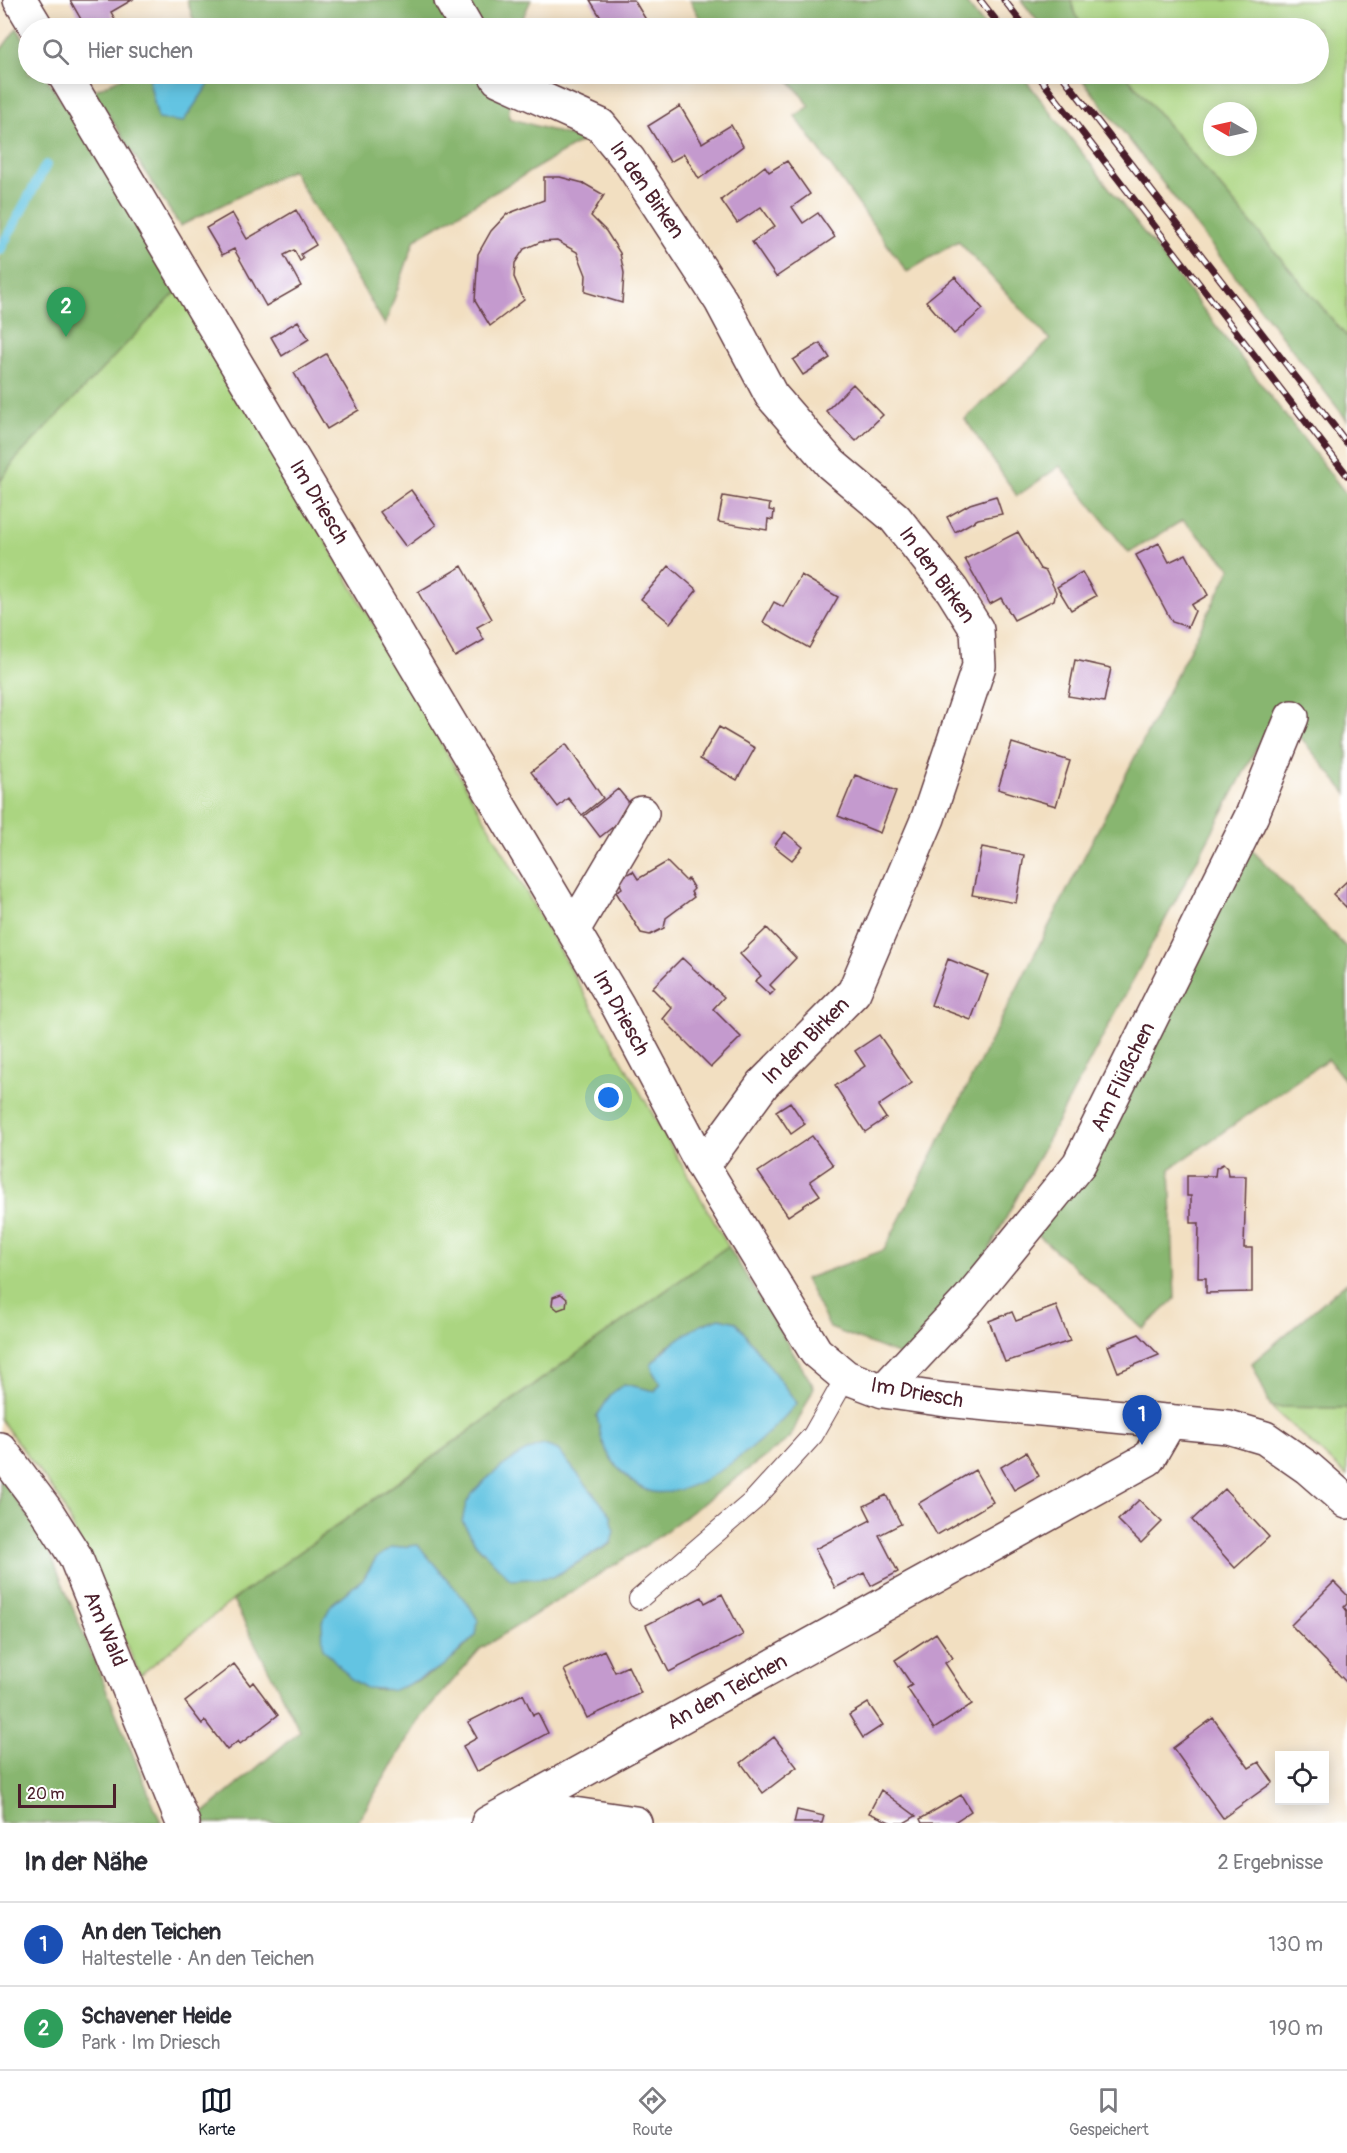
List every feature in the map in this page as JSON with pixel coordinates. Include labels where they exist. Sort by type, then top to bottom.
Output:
[{"type":"street","points":[[20,0],[31,18]]},
{"type":"street","points":[[450,0],[461,18]]},
{"type":"street","name":"Im Driesch","points":[[70,84],[618,1006],[703,1166],[816,1352],[846,1377],[883,1391],[946,1400],[1228,1427],[1265,1438],[1308,1468],[1347,1502]]},
{"type":"street","name":"In den Birken","points":[[509,84],[600,125],[629,160],[721,301],[771,395],[831,464],[895,518],[952,590],[977,630],[979,666],[928,818],[854,992],[763,1083],[703,1166]]},
{"type":"street","name":"Am Flüßchen","points":[[883,1391],[969,1299],[1079,1164],[1252,815],[1292,717]]},
{"type":"street","points":[[573,930],[642,813]]},
{"type":"street","name":"An den Teichen","points":[[519,1806],[1148,1459],[1170,1421]]},
{"type":"street","name":"Am Wald","points":[[0,1449],[45,1509],[75,1556],[183,1823]]},
{"type":"street","points":[[488,1823],[519,1806],[635,1823]]},
{"type":"lane","points":[[639,1599],[753,1501],[813,1435],[846,1377]]},
{"type":"green space","points":[[187,0],[531,0],[523,18],[193,18]]},
{"type":"green space","points":[[690,0],[964,0],[978,18],[700,18]]},
{"type":"green space","points":[[1021,0],[1071,0],[1078,18],[1035,18]]},
{"type":"green space","points":[[1071,0],[1347,0],[1347,337],[1133,84],[1329,84],[1329,18],[1078,18]]},
{"type":"green space","points":[[17,28],[18,84],[50,84],[181,287],[728,1246],[233,1600],[140,1675],[60,1499],[0,1419],[0,51]]},
{"type":"green space","points":[[17,28],[18,84],[50,84],[181,287],[14,461],[0,482],[0,51]]},
{"type":"green space","points":[[108,84],[509,84],[509,118],[584,140],[415,239],[385,325],[292,170],[180,226],[93,91]]},
{"type":"green space","points":[[792,84],[1029,84],[1347,495],[1347,794],[1301,738],[1275,714],[966,1293],[965,1332],[925,1365],[830,1328],[805,1279],[884,1250],[1231,568],[1183,520],[1129,553],[1060,466],[1017,496],[965,419],[1050,340],[958,241],[907,272],[795,116],[810,106]]},
{"type":"green space","points":[[1086,84],[1133,84],[1347,337],[1347,420]]},
{"type":"green space","points":[[1245,843],[1347,948],[1347,1083],[1328,1059],[1170,1169],[1175,1299],[1143,1329],[1036,1233]]},
{"type":"green space","points":[[728,1246],[814,1387],[790,1438],[651,1542],[480,1649],[419,1720],[357,1823],[195,1823],[194,1821],[300,1731],[233,1600]],"holes":[[[707,1322],[780,1383],[797,1403],[597,1416],[624,1384],[655,1391],[661,1383],[654,1374],[651,1364],[665,1348]],[[475,1543],[611,1544],[553,1577],[484,1553]],[[376,1558],[476,1635],[455,1656],[431,1673],[404,1685],[375,1690],[332,1604],[364,1578]]]},
{"type":"green space","points":[[1347,1282],[1347,1408],[1271,1407],[1252,1363]]},
{"type":"green space","points":[[1271,1407],[1347,1408],[1347,1476]]},
{"type":"green space","points":[[0,1478],[44,1538],[161,1823],[0,1823]]},
{"type":"water","points":[[150,84],[209,84],[183,122],[158,119]]},
{"type":"water","points":[[720,1318],[736,1322],[797,1403],[752,1448],[712,1476],[672,1492],[645,1490],[630,1480],[611,1458],[602,1440],[597,1416],[611,1394],[624,1384],[655,1391],[661,1383],[654,1374],[651,1364],[682,1336]]},
{"type":"water","points":[[544,1445],[558,1450],[611,1515],[614,1530],[611,1543],[553,1577],[511,1580],[475,1543],[462,1521],[467,1502],[480,1485],[513,1459],[535,1447]]},
{"type":"water","points":[[418,1545],[469,1605],[478,1620],[476,1635],[445,1665],[405,1686],[393,1690],[366,1688],[350,1678],[323,1648],[322,1622],[332,1604],[364,1578],[376,1558],[391,1548]]},
{"type":"building","points":[[70,0],[132,0],[111,12],[114,18],[80,18]]},
{"type":"building","points":[[590,0],[634,0],[645,18],[601,18]]},
{"type":"building","points":[[680,106],[702,143],[731,125],[743,146],[699,179],[684,154],[670,162],[648,126]]},
{"type":"building","points":[[787,161],[810,194],[792,207],[803,223],[818,213],[835,237],[776,277],[752,242],[775,226],[761,207],[737,223],[721,200],[765,166],[769,172]]},
{"type":"building","points":[[544,177],[560,177],[583,183],[604,195],[591,216],[606,231],[620,253],[624,273],[622,303],[585,292],[586,275],[577,252],[557,241],[540,242],[524,249],[515,263],[514,277],[524,300],[490,326],[475,301],[478,254],[491,231],[507,214],[544,200]]},
{"type":"building","points":[[296,210],[316,245],[301,254],[303,259],[300,261],[294,250],[284,255],[301,286],[266,306],[234,249],[222,255],[206,228],[232,213],[247,239]]},
{"type":"building","points":[[955,277],[983,309],[954,334],[926,301]]},
{"type":"building","points":[[298,321],[309,339],[282,356],[271,337]]},
{"type":"building","points":[[820,343],[830,358],[803,375],[793,360]]},
{"type":"building","points":[[326,354],[359,410],[327,429],[294,373]]},
{"type":"building","points":[[853,384],[883,415],[856,441],[826,411]]},
{"type":"building","points":[[411,490],[436,525],[406,547],[380,512]]},
{"type":"building","points":[[723,496],[770,504],[769,510],[774,511],[773,520],[768,519],[767,530],[718,522]]},
{"type":"building","points":[[996,496],[1002,514],[978,519],[955,532],[947,517],[970,504]]},
{"type":"building","points":[[1018,532],[1040,569],[1046,571],[1056,592],[1054,600],[1014,620],[1001,598],[990,604],[965,559]]},
{"type":"building","points":[[1159,543],[1169,562],[1186,554],[1208,595],[1191,605],[1195,611],[1188,627],[1172,622],[1136,555]]},
{"type":"building","points":[[462,566],[492,619],[477,627],[484,640],[455,657],[418,592]]},
{"type":"building","points":[[669,566],[697,590],[670,623],[641,599]]},
{"type":"building","points":[[1082,572],[1096,596],[1071,610],[1057,587]]},
{"type":"building","points":[[801,575],[838,597],[809,648],[763,622],[774,602],[783,607]]},
{"type":"building","points":[[1075,660],[1111,668],[1104,702],[1068,696]]},
{"type":"building","points":[[719,727],[755,748],[737,780],[700,759]]},
{"type":"building","points":[[1012,743],[1070,761],[1056,806],[998,789]]},
{"type":"building","points":[[566,744],[603,798],[582,815],[568,798],[558,807],[531,772]]},
{"type":"building","points":[[855,775],[896,791],[880,833],[838,816]]},
{"type":"building","points":[[618,789],[632,806],[621,815],[623,819],[600,837],[584,816]]},
{"type":"building","points":[[785,832],[803,847],[792,860],[774,846]]},
{"type":"building","points":[[982,847],[1024,855],[1016,903],[972,895]]},
{"type":"building","points":[[667,862],[686,881],[688,879],[694,889],[691,892],[694,897],[666,918],[664,928],[650,935],[641,933],[616,892],[622,888],[618,879],[633,871],[638,879]]},
{"type":"building","points":[[1347,881],[1347,908],[1333,894]]},
{"type":"building","points":[[767,928],[796,958],[770,985],[775,990],[770,995],[755,981],[761,976],[740,954]]},
{"type":"building","points":[[682,958],[724,997],[713,1009],[741,1037],[711,1067],[663,1019],[672,1008],[652,988]]},
{"type":"building","points":[[948,959],[988,975],[971,1020],[931,1005]]},
{"type":"building","points":[[879,1035],[912,1083],[878,1106],[886,1118],[865,1132],[835,1086],[865,1066],[855,1051]]},
{"type":"building","points":[[790,1102],[805,1124],[791,1134],[776,1111]]},
{"type":"building","points":[[812,1136],[833,1165],[810,1181],[820,1195],[788,1216],[758,1172]]},
{"type":"building","points":[[1223,1164],[1227,1168],[1228,1176],[1246,1176],[1244,1248],[1252,1248],[1252,1292],[1206,1293],[1206,1278],[1198,1278],[1199,1223],[1191,1223],[1191,1196],[1187,1196],[1187,1176],[1215,1176],[1216,1168]]},
{"type":"building","points":[[561,1294],[567,1299],[566,1307],[558,1310],[552,1305],[553,1297]]},
{"type":"building","points":[[1056,1306],[1070,1341],[1005,1362],[989,1321],[1012,1312],[1016,1321]]},
{"type":"building","points":[[1139,1334],[1159,1355],[1118,1372],[1108,1346]]},
{"type":"building","points":[[1026,1452],[1039,1476],[1014,1490],[1001,1467]]},
{"type":"building","points":[[975,1470],[993,1502],[937,1535],[919,1503]]},
{"type":"building","points":[[1225,1489],[1269,1537],[1235,1568],[1192,1520]]},
{"type":"building","points":[[886,1495],[901,1524],[879,1535],[898,1572],[871,1586],[864,1573],[835,1588],[815,1549],[871,1520],[864,1506]]},
{"type":"building","points":[[1139,1500],[1162,1522],[1141,1543],[1118,1520]]},
{"type":"building","points":[[1334,1582],[1347,1595],[1347,1604],[1344,1607],[1347,1611],[1347,1683],[1291,1625]]},
{"type":"building","points":[[722,1594],[743,1635],[669,1672],[646,1625],[702,1597],[705,1603]]},
{"type":"building","points":[[936,1633],[953,1658],[945,1663],[972,1704],[934,1729],[907,1688],[912,1685],[895,1660]]},
{"type":"building","points":[[604,1650],[615,1672],[628,1666],[641,1693],[587,1718],[564,1670]]},
{"type":"building","points":[[234,1664],[250,1685],[253,1682],[278,1715],[240,1744],[238,1741],[227,1750],[205,1721],[202,1724],[185,1702]]},
{"type":"building","points":[[523,1694],[533,1715],[538,1713],[548,1733],[476,1772],[463,1746],[477,1738],[468,1722]]},
{"type":"building","points":[[868,1703],[883,1725],[863,1738],[849,1715]]},
{"type":"building","points":[[1213,1718],[1249,1768],[1259,1762],[1273,1782],[1223,1818],[1173,1748]]},
{"type":"building","points":[[774,1737],[797,1767],[763,1793],[741,1763]]},
{"type":"building","points":[[881,1790],[916,1816],[904,1823],[892,1823],[869,1813]]},
{"type":"building","points":[[961,1795],[971,1811],[956,1821],[957,1823],[922,1823],[920,1819]]},
{"type":"building","points":[[797,1810],[824,1816],[822,1823],[794,1823]]},
{"type":"waterway","points":[[0,250],[46,165]]},
{"type":"railway","points":[[980,0],[994,18]]},
{"type":"railway","points":[[1004,0],[1018,18]]},
{"type":"railway","points":[[1045,84],[1347,475]]},
{"type":"railway","points":[[1069,84],[1347,443]]},
{"type":"place","name":"Schavener Heide","points":[[66,337]]},
{"type":"place","name":"An den Teichen","points":[[1142,1445]]}]
